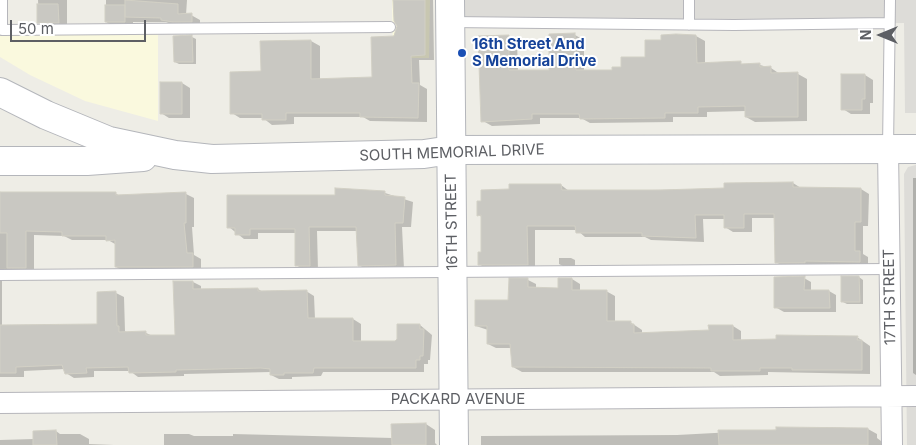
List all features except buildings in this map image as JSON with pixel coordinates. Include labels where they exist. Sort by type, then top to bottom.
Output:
[{"type":"main road","name":"16TH STREET","points":[[450,11],[454,445]]},
{"type":"main road","name":"SOUTH MEMORIAL DRIVE","points":[[0,92],[46,115],[109,141],[175,155],[212,160],[424,154],[451,150],[916,149]]},
{"type":"main road","points":[[0,161],[87,161],[175,155]]},
{"type":"street","name":"17TH STREET","points":[[888,149],[892,445]]},
{"type":"street","name":"PACKARD AVENUE","points":[[0,403],[916,396]]},
{"type":"lane","points":[[2,0],[2,30],[390,27]]},
{"type":"lane","points":[[688,0],[689,25]]},
{"type":"lane","points":[[888,149],[890,0]]},
{"type":"lane","points":[[450,11],[689,25],[889,23]]},
{"type":"lane","points":[[0,275],[452,270],[890,270]]},
{"type":"shaded area","points":[[392,0],[430,0],[429,58],[393,58]]},
{"type":"shaded area","points":[[450,0],[916,0],[916,113],[905,113],[904,23],[734,25],[450,22]]},
{"type":"shaded area","points":[[0,34],[158,34],[158,121],[85,101],[30,75],[0,57]]},
{"type":"shaded area","points":[[916,165],[916,445],[907,445],[904,174],[908,167]]},
{"type":"place","name":"16th Street And S Memorial Drive","points":[[462,53]]}]
